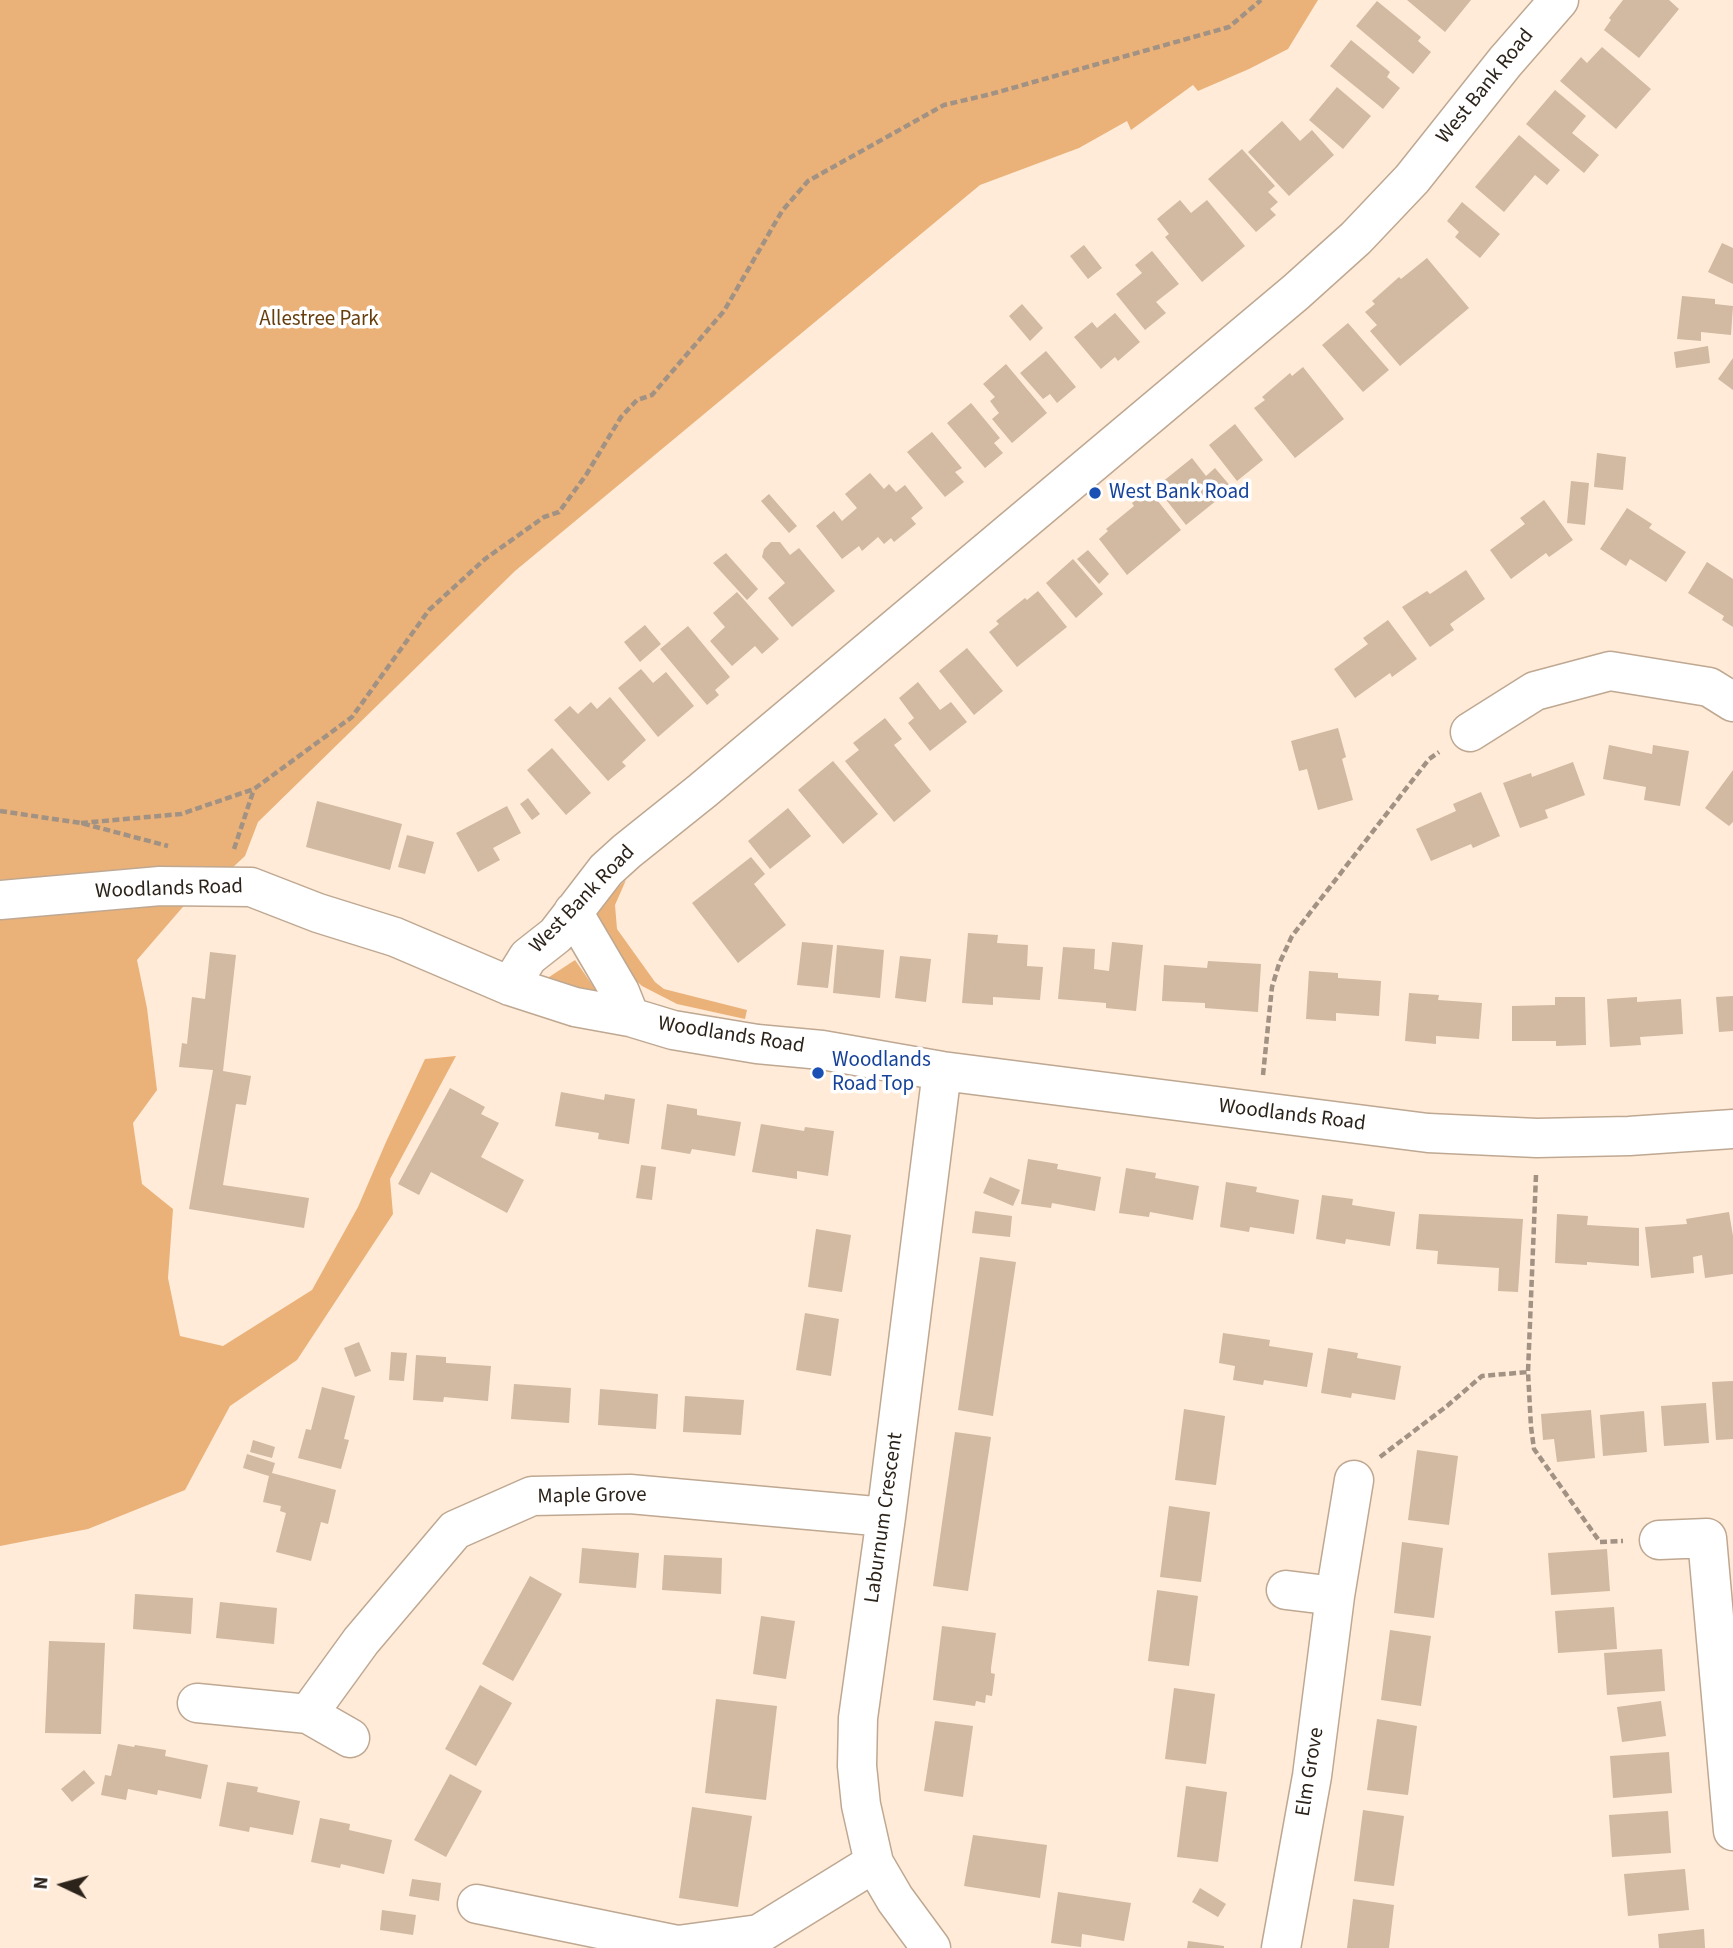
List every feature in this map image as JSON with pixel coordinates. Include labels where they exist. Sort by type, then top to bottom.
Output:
[{"type":"street","name":"West Bank Road","points":[[510,986],[528,957],[556,935],[606,870],[1296,292],[1356,238],[1412,179],[1505,62],[1559,0]]},
{"type":"street","points":[[1469,732],[1535,691],[1610,671],[1709,687],[1733,702]]},
{"type":"street","name":"Woodlands Road","points":[[0,900],[160,886],[251,887],[318,913],[395,937],[510,986],[575,1007],[630,1017],[673,1030],[757,1044],[822,1050],[943,1071],[1429,1133],[1537,1138],[1629,1136],[1733,1129]]},
{"type":"street","points":[[573,912],[620,992],[630,1017]]},
{"type":"street","name":"Laburnum Crescent","points":[[930,1948],[895,1899],[874,1863],[861,1805],[857,1754],[858,1718],[943,1071]]},
{"type":"street","name":"Elm Grove","points":[[1281,1948],[1312,1776],[1335,1596],[1354,1480]]},
{"type":"street","name":"Maple Grove","points":[[308,1714],[361,1641],[455,1530],[532,1496],[630,1494],[886,1517]]},
{"type":"street","points":[[1659,1540],[1707,1538],[1733,1831]]},
{"type":"street","points":[[1286,1590],[1335,1596]]},
{"type":"street","points":[[197,1703],[308,1714],[350,1738]]},
{"type":"street","points":[[477,1904],[678,1945],[759,1934],[874,1863]]},
{"type":"path","points":[[0,811],[81,823],[181,814],[254,789],[352,717],[429,610],[466,576],[544,517],[559,512],[586,475],[621,417],[637,400],[652,395],[724,311],[782,211],[808,181],[944,105],[1229,27],[1261,0]]},
{"type":"path","points":[[1259,1111],[1272,988],[1279,964],[1293,936],[1429,759],[1469,732]]},
{"type":"path","points":[[233,850],[254,789]]},
{"type":"path","points":[[1537,1138],[1528,1372],[1534,1449],[1600,1542],[1659,1540]]},
{"type":"path","points":[[1354,1480],[1392,1446],[1447,1406],[1482,1376],[1528,1372]]},
{"type":"green space","name":"Allestree Park","points":[[0,0],[1318,0],[1288,49],[1198,91],[1193,85],[1131,130],[1127,121],[1079,148],[980,185],[515,571],[258,822],[245,856],[230,870],[84,874],[0,880]]},
{"type":"green space","points":[[626,880],[615,905],[617,929],[655,982],[664,989],[747,1010],[745,1019],[677,1004],[642,986],[628,973],[597,916],[602,901]]},
{"type":"green space","points":[[188,901],[137,960],[147,1008],[157,1090],[133,1123],[142,1184],[173,1209],[168,1278],[180,1336],[223,1346],[312,1290],[358,1207],[425,1059],[456,1056],[390,1179],[393,1214],[297,1360],[230,1406],[185,1490],[88,1529],[0,1546],[0,911]]},
{"type":"green space","points":[[575,960],[600,996],[543,981]]},
{"type":"building","points":[[1407,0],[1471,0],[1445,32]]},
{"type":"building","points":[[1623,0],[1669,0],[1679,9],[1639,58],[1604,30],[1611,20],[1609,18]]},
{"type":"building","points":[[1377,1],[1421,37],[1418,41],[1431,52],[1413,74],[1356,26]]},
{"type":"building","points":[[1351,40],[1390,72],[1387,77],[1400,88],[1383,109],[1330,66]]},
{"type":"building","points":[[1602,47],[1651,89],[1616,129],[1560,81],[1581,57],[1587,63]]},
{"type":"building","points":[[1337,87],[1371,116],[1343,149],[1309,120]]},
{"type":"building","points":[[1555,90],[1586,116],[1572,133],[1599,155],[1584,173],[1526,124]]},
{"type":"building","points":[[1282,121],[1300,141],[1312,130],[1334,155],[1289,196],[1248,152]]},
{"type":"building","points":[[1519,135],[1560,170],[1547,185],[1535,175],[1504,212],[1475,187]]},
{"type":"building","points":[[1242,149],[1275,186],[1268,192],[1278,202],[1270,209],[1276,215],[1256,232],[1208,179]]},
{"type":"building","points":[[1180,200],[1191,213],[1207,200],[1245,246],[1202,282],[1165,237],[1169,234],[1157,219]]},
{"type":"building","points":[[1462,202],[1500,234],[1480,258],[1455,237],[1459,232],[1447,221]]},
{"type":"building","points":[[1722,243],[1733,248],[1733,284],[1708,272]]},
{"type":"building","points":[[1084,245],[1102,268],[1088,279],[1070,256]]},
{"type":"building","points":[[1152,251],[1179,284],[1156,302],[1166,313],[1145,330],[1116,294],[1142,273],[1135,265]]},
{"type":"building","points":[[1427,258],[1469,308],[1400,366],[1370,331],[1377,325],[1365,312],[1375,304],[1372,301],[1399,277],[1401,279]]},
{"type":"building","points":[[1682,296],[1715,299],[1715,304],[1733,306],[1731,335],[1701,332],[1701,341],[1677,339]]},
{"type":"building","points":[[1022,304],[1043,328],[1030,341],[1009,316]]},
{"type":"building","points":[[1115,313],[1140,342],[1118,361],[1115,357],[1101,369],[1074,337],[1092,322],[1097,328]]},
{"type":"building","points":[[1348,323],[1389,370],[1363,392],[1322,345]]},
{"type":"building","points":[[1708,346],[1710,363],[1676,368],[1674,352]]},
{"type":"building","points":[[1046,351],[1076,387],[1057,403],[1050,394],[1043,399],[1020,373]]},
{"type":"building","points":[[1733,358],[1733,390],[1718,379]]},
{"type":"building","points":[[1006,364],[1047,413],[1012,443],[992,419],[999,413],[990,401],[995,397],[983,384]]},
{"type":"building","points":[[1303,367],[1344,419],[1295,458],[1254,408],[1265,400],[1262,397],[1290,373],[1292,376]]},
{"type":"building","points":[[971,403],[1000,438],[994,443],[1003,453],[985,468],[947,423]]},
{"type":"building","points":[[1235,424],[1263,460],[1237,481],[1209,445]]},
{"type":"building","points":[[932,432],[962,468],[955,472],[964,482],[945,497],[907,452]]},
{"type":"building","points":[[1597,453],[1626,457],[1623,490],[1594,487]]},
{"type":"building","points":[[1192,458],[1206,476],[1215,468],[1232,488],[1186,525],[1156,487]]},
{"type":"building","points":[[870,473],[884,489],[889,484],[896,492],[905,485],[923,508],[911,518],[916,524],[894,542],[891,538],[884,544],[878,537],[862,551],[859,546],[842,559],[816,526],[834,511],[842,521],[857,508],[845,494]]},
{"type":"building","points":[[1571,481],[1589,483],[1585,525],[1567,523]]},
{"type":"building","points":[[1149,490],[1181,530],[1127,575],[1099,539],[1108,531],[1106,529],[1134,506],[1132,503]]},
{"type":"building","points":[[769,494],[797,526],[789,533],[761,501]]},
{"type":"building","points":[[1544,500],[1573,540],[1549,557],[1546,553],[1511,579],[1490,550],[1525,524],[1520,518]]},
{"type":"building","points":[[1627,508],[1652,524],[1649,528],[1686,552],[1666,582],[1630,559],[1626,566],[1600,549]]},
{"type":"building","points":[[771,542],[780,542],[790,555],[799,548],[835,591],[792,627],[768,598],[785,583],[762,557],[764,549]]},
{"type":"building","points":[[1088,550],[1109,574],[1099,584],[1077,559]]},
{"type":"building","points":[[726,553],[758,589],[747,600],[713,563]]},
{"type":"building","points":[[1073,559],[1103,594],[1076,618],[1046,583]]},
{"type":"building","points":[[1707,562],[1733,579],[1733,627],[1722,620],[1724,616],[1688,593]]},
{"type":"building","points":[[1466,570],[1485,599],[1450,624],[1454,630],[1430,647],[1402,607],[1427,591],[1430,594]]},
{"type":"building","points":[[1038,591],[1067,627],[1017,667],[989,632],[999,624],[996,621]]},
{"type":"building","points":[[737,592],[779,639],[762,654],[755,646],[732,666],[710,641],[725,627],[713,613]]},
{"type":"building","points":[[1388,620],[1417,659],[1392,677],[1390,673],[1355,698],[1334,669],[1368,644],[1363,638]]},
{"type":"building","points":[[645,625],[661,644],[640,662],[624,642]]},
{"type":"building","points":[[688,626],[730,677],[715,690],[719,695],[707,705],[660,649]]},
{"type":"building","points":[[967,648],[1003,691],[974,715],[939,671]]},
{"type":"building","points":[[641,669],[653,683],[666,672],[694,706],[658,737],[618,688]]},
{"type":"building","points":[[918,682],[940,710],[951,702],[967,722],[930,751],[908,723],[914,718],[899,698]]},
{"type":"building","points":[[610,697],[646,740],[622,762],[626,766],[608,781],[554,720],[570,706],[578,714],[591,702],[597,709]]},
{"type":"building","points":[[885,718],[902,739],[894,745],[931,791],[894,822],[845,761],[859,750],[853,743]]},
{"type":"building","points":[[1338,728],[1346,757],[1342,759],[1353,800],[1318,810],[1307,769],[1299,771],[1291,741]]},
{"type":"building","points":[[1609,745],[1652,754],[1653,745],[1689,751],[1680,806],[1644,800],[1646,787],[1603,779]]},
{"type":"building","points":[[552,748],[591,793],[566,815],[527,770]]},
{"type":"building","points":[[833,761],[878,814],[843,844],[798,790]]},
{"type":"building","points":[[1573,762],[1585,795],[1545,810],[1548,818],[1520,828],[1503,783],[1531,773],[1532,777]]},
{"type":"building","points":[[1733,770],[1733,822],[1729,826],[1705,808]]},
{"type":"building","points":[[1481,792],[1500,836],[1473,848],[1471,844],[1431,861],[1416,829],[1456,811],[1453,804]]},
{"type":"building","points":[[528,798],[540,814],[532,820],[520,804]]},
{"type":"building","points":[[317,801],[402,824],[390,870],[306,847]]},
{"type":"building","points":[[507,806],[521,833],[493,848],[500,860],[478,872],[456,833]]},
{"type":"building","points":[[788,808],[811,836],[770,869],[748,841]]},
{"type":"building","points":[[407,835],[434,842],[425,874],[398,867]]},
{"type":"building","points":[[751,857],[765,874],[754,884],[786,925],[738,963],[692,903]]},
{"type":"building","points":[[968,933],[998,935],[997,943],[1028,945],[1027,966],[1043,967],[1040,1000],[993,997],[993,1005],[962,1003]]},
{"type":"building","points":[[802,942],[833,945],[828,988],[797,985]]},
{"type":"building","points":[[1112,942],[1143,945],[1136,1011],[1106,1008],[1106,1003],[1058,999],[1063,947],[1095,949],[1094,969],[1109,971]]},
{"type":"building","points":[[837,945],[884,950],[880,998],[833,993]]},
{"type":"building","points":[[210,952],[236,955],[223,1071],[251,1076],[246,1105],[236,1104],[223,1185],[309,1198],[304,1228],[189,1209],[213,1070],[179,1067],[182,1043],[187,1044],[192,997],[205,999]]},
{"type":"building","points":[[900,956],[931,959],[926,1002],[895,998]]},
{"type":"building","points":[[1208,961],[1261,964],[1258,1012],[1205,1008],[1205,1003],[1162,1001],[1164,965],[1207,968]]},
{"type":"building","points":[[1309,971],[1338,973],[1338,978],[1381,981],[1379,1016],[1336,1013],[1336,1021],[1306,1019]]},
{"type":"building","points":[[1409,993],[1439,995],[1438,1000],[1482,1003],[1479,1039],[1436,1036],[1436,1044],[1405,1041]]},
{"type":"building","points":[[1733,996],[1733,1031],[1719,1032],[1716,997]]},
{"type":"building","points":[[1555,997],[1585,997],[1586,1045],[1556,1046],[1556,1041],[1512,1041],[1512,1006],[1555,1005]]},
{"type":"building","points":[[1637,997],[1637,1002],[1681,999],[1683,1034],[1640,1037],[1641,1045],[1610,1047],[1607,999]]},
{"type":"building","points":[[450,1088],[485,1107],[481,1114],[499,1123],[481,1157],[524,1180],[507,1213],[431,1172],[419,1195],[398,1184]]},
{"type":"building","points":[[561,1092],[604,1100],[605,1094],[635,1099],[629,1144],[598,1139],[599,1133],[555,1126]]},
{"type":"building","points":[[667,1104],[697,1109],[697,1115],[741,1122],[735,1156],[692,1149],[690,1154],[661,1149]]},
{"type":"building","points":[[761,1124],[804,1131],[805,1127],[834,1131],[828,1176],[797,1171],[797,1179],[752,1172]]},
{"type":"building","points":[[1028,1159],[1058,1164],[1057,1169],[1101,1177],[1095,1211],[1052,1203],[1051,1208],[1021,1204]]},
{"type":"building","points":[[641,1165],[656,1167],[652,1200],[636,1198]]},
{"type":"building","points":[[1126,1168],[1156,1173],[1155,1178],[1199,1186],[1193,1220],[1150,1212],[1149,1217],[1119,1213]]},
{"type":"building","points":[[990,1177],[1020,1190],[1013,1206],[983,1193]]},
{"type":"building","points":[[1226,1182],[1257,1187],[1256,1192],[1299,1200],[1294,1234],[1250,1227],[1249,1232],[1220,1227]]},
{"type":"building","points":[[1322,1195],[1353,1199],[1352,1205],[1395,1212],[1390,1246],[1346,1239],[1345,1244],[1316,1239]]},
{"type":"building","points":[[975,1211],[1012,1216],[1010,1237],[972,1233]]},
{"type":"building","points":[[1729,1212],[1733,1236],[1733,1274],[1705,1278],[1702,1255],[1693,1257],[1694,1273],[1651,1278],[1645,1227],[1687,1224],[1686,1219]]},
{"type":"building","points":[[1419,1214],[1523,1219],[1518,1292],[1498,1291],[1499,1268],[1437,1264],[1438,1251],[1416,1249]]},
{"type":"building","points":[[1557,1214],[1588,1216],[1587,1225],[1639,1228],[1639,1266],[1587,1262],[1587,1265],[1555,1263]]},
{"type":"building","points":[[816,1229],[851,1235],[842,1292],[808,1287]]},
{"type":"building","points":[[980,1257],[1016,1262],[993,1416],[958,1410]]},
{"type":"building","points":[[805,1313],[839,1319],[831,1376],[796,1370]]},
{"type":"building","points":[[1223,1333],[1270,1340],[1269,1346],[1313,1353],[1307,1387],[1264,1380],[1263,1385],[1233,1380],[1235,1366],[1219,1363]]},
{"type":"building","points":[[359,1342],[371,1371],[355,1377],[344,1348]]},
{"type":"building","points":[[1328,1348],[1358,1353],[1357,1358],[1401,1366],[1395,1400],[1352,1393],[1351,1398],[1321,1393]]},
{"type":"building","points":[[391,1352],[407,1353],[404,1381],[389,1380]]},
{"type":"building","points":[[416,1355],[446,1357],[446,1363],[491,1366],[488,1401],[444,1397],[443,1402],[413,1400]]},
{"type":"building","points":[[1733,1381],[1733,1439],[1716,1440],[1712,1382]]},
{"type":"building","points":[[514,1384],[571,1388],[569,1423],[511,1419]]},
{"type":"building","points":[[322,1387],[355,1396],[344,1439],[349,1440],[341,1469],[298,1458],[306,1429],[311,1430]]},
{"type":"building","points":[[600,1389],[658,1394],[656,1429],[598,1425]]},
{"type":"building","points":[[685,1396],[744,1400],[741,1435],[683,1432]]},
{"type":"building","points":[[1706,1403],[1709,1443],[1664,1446],[1661,1406]]},
{"type":"building","points":[[1184,1409],[1225,1416],[1216,1485],[1175,1480]]},
{"type":"building","points":[[1591,1410],[1595,1458],[1557,1462],[1554,1439],[1543,1440],[1541,1414]]},
{"type":"building","points":[[1644,1411],[1647,1452],[1603,1456],[1600,1415]]},
{"type":"building","points":[[955,1432],[991,1437],[968,1591],[933,1586]]},
{"type":"building","points":[[253,1440],[275,1447],[272,1458],[250,1452]]},
{"type":"building","points":[[1417,1450],[1458,1456],[1449,1525],[1408,1520]]},
{"type":"building","points":[[247,1454],[275,1463],[272,1473],[336,1490],[328,1524],[321,1522],[311,1561],[276,1552],[286,1513],[280,1511],[281,1506],[263,1502],[269,1476],[243,1468]]},
{"type":"building","points":[[1169,1506],[1210,1512],[1201,1582],[1160,1577]]},
{"type":"building","points":[[1402,1542],[1443,1548],[1434,1618],[1394,1613]]},
{"type":"building","points":[[582,1548],[639,1553],[636,1588],[579,1583]]},
{"type":"building","points":[[1607,1549],[1610,1591],[1551,1595],[1548,1553]]},
{"type":"building","points":[[664,1555],[722,1558],[721,1594],[662,1590]]},
{"type":"building","points":[[530,1576],[562,1594],[513,1681],[482,1664]]},
{"type":"building","points":[[1157,1590],[1198,1596],[1189,1666],[1148,1661]]},
{"type":"building","points":[[135,1594],[193,1598],[191,1634],[133,1629]]},
{"type":"building","points":[[220,1602],[277,1608],[274,1644],[216,1638]]},
{"type":"building","points":[[1614,1607],[1617,1649],[1558,1653],[1555,1611]]},
{"type":"building","points":[[761,1616],[795,1621],[786,1679],[753,1674]]},
{"type":"building","points":[[942,1626],[996,1633],[991,1668],[991,1673],[995,1674],[992,1696],[986,1695],[985,1703],[976,1701],[975,1706],[933,1700]]},
{"type":"building","points":[[1390,1630],[1431,1636],[1421,1706],[1381,1700]]},
{"type":"building","points":[[49,1641],[105,1643],[101,1734],[45,1733]]},
{"type":"building","points":[[1662,1649],[1665,1691],[1607,1695],[1604,1653]]},
{"type":"building","points":[[480,1685],[512,1703],[476,1766],[445,1749]]},
{"type":"building","points":[[1174,1688],[1215,1694],[1206,1764],[1165,1759]]},
{"type":"building","points":[[716,1699],[777,1706],[766,1800],[705,1793]]},
{"type":"building","points":[[1661,1701],[1666,1736],[1622,1742],[1617,1707]]},
{"type":"building","points":[[1377,1719],[1417,1726],[1408,1795],[1367,1790]]},
{"type":"building","points":[[935,1721],[973,1726],[963,1797],[924,1791]]},
{"type":"building","points":[[118,1744],[166,1750],[165,1756],[208,1765],[201,1799],[158,1790],[157,1795],[128,1789],[126,1800],[101,1795],[105,1775],[111,1776]]},
{"type":"building","points":[[1669,1752],[1672,1793],[1613,1798],[1610,1756]]},
{"type":"building","points":[[84,1770],[95,1783],[72,1802],[61,1789]]},
{"type":"building","points":[[450,1774],[482,1791],[446,1857],[414,1840]]},
{"type":"building","points":[[227,1782],[258,1787],[257,1792],[300,1801],[293,1835],[250,1827],[249,1832],[219,1826]]},
{"type":"building","points":[[1186,1786],[1227,1792],[1218,1862],[1177,1857]]},
{"type":"building","points":[[692,1807],[752,1816],[738,1907],[679,1898]]},
{"type":"building","points":[[1363,1810],[1404,1816],[1394,1886],[1354,1881]]},
{"type":"building","points":[[1668,1811],[1671,1853],[1612,1857],[1609,1815]]},
{"type":"building","points":[[320,1818],[350,1824],[349,1830],[392,1840],[384,1874],[341,1864],[340,1868],[311,1862]]},
{"type":"building","points":[[973,1835],[1047,1845],[1040,1898],[964,1886]]},
{"type":"building","points":[[1685,1869],[1689,1910],[1628,1916],[1624,1874]]},
{"type":"building","points":[[412,1879],[441,1883],[439,1901],[409,1896]]},
{"type":"building","points":[[1200,1888],[1226,1904],[1218,1917],[1192,1902]]},
{"type":"building","points":[[1058,1892],[1131,1903],[1124,1941],[1082,1934],[1081,1947],[1051,1943]]},
{"type":"building","points":[[1353,1899],[1394,1905],[1389,1948],[1347,1948]]},
{"type":"building","points":[[382,1910],[416,1915],[413,1935],[380,1930]]},
{"type":"building","points":[[1704,1929],[1705,1948],[1659,1948],[1658,1934]]},
{"type":"building","points":[[1188,1941],[1224,1946],[1224,1948],[1187,1948]]},
{"type":"place","name":"West Bank Road","points":[[1095,493]]},
{"type":"place","name":"Woodlands Road Top","points":[[818,1073]]}]
